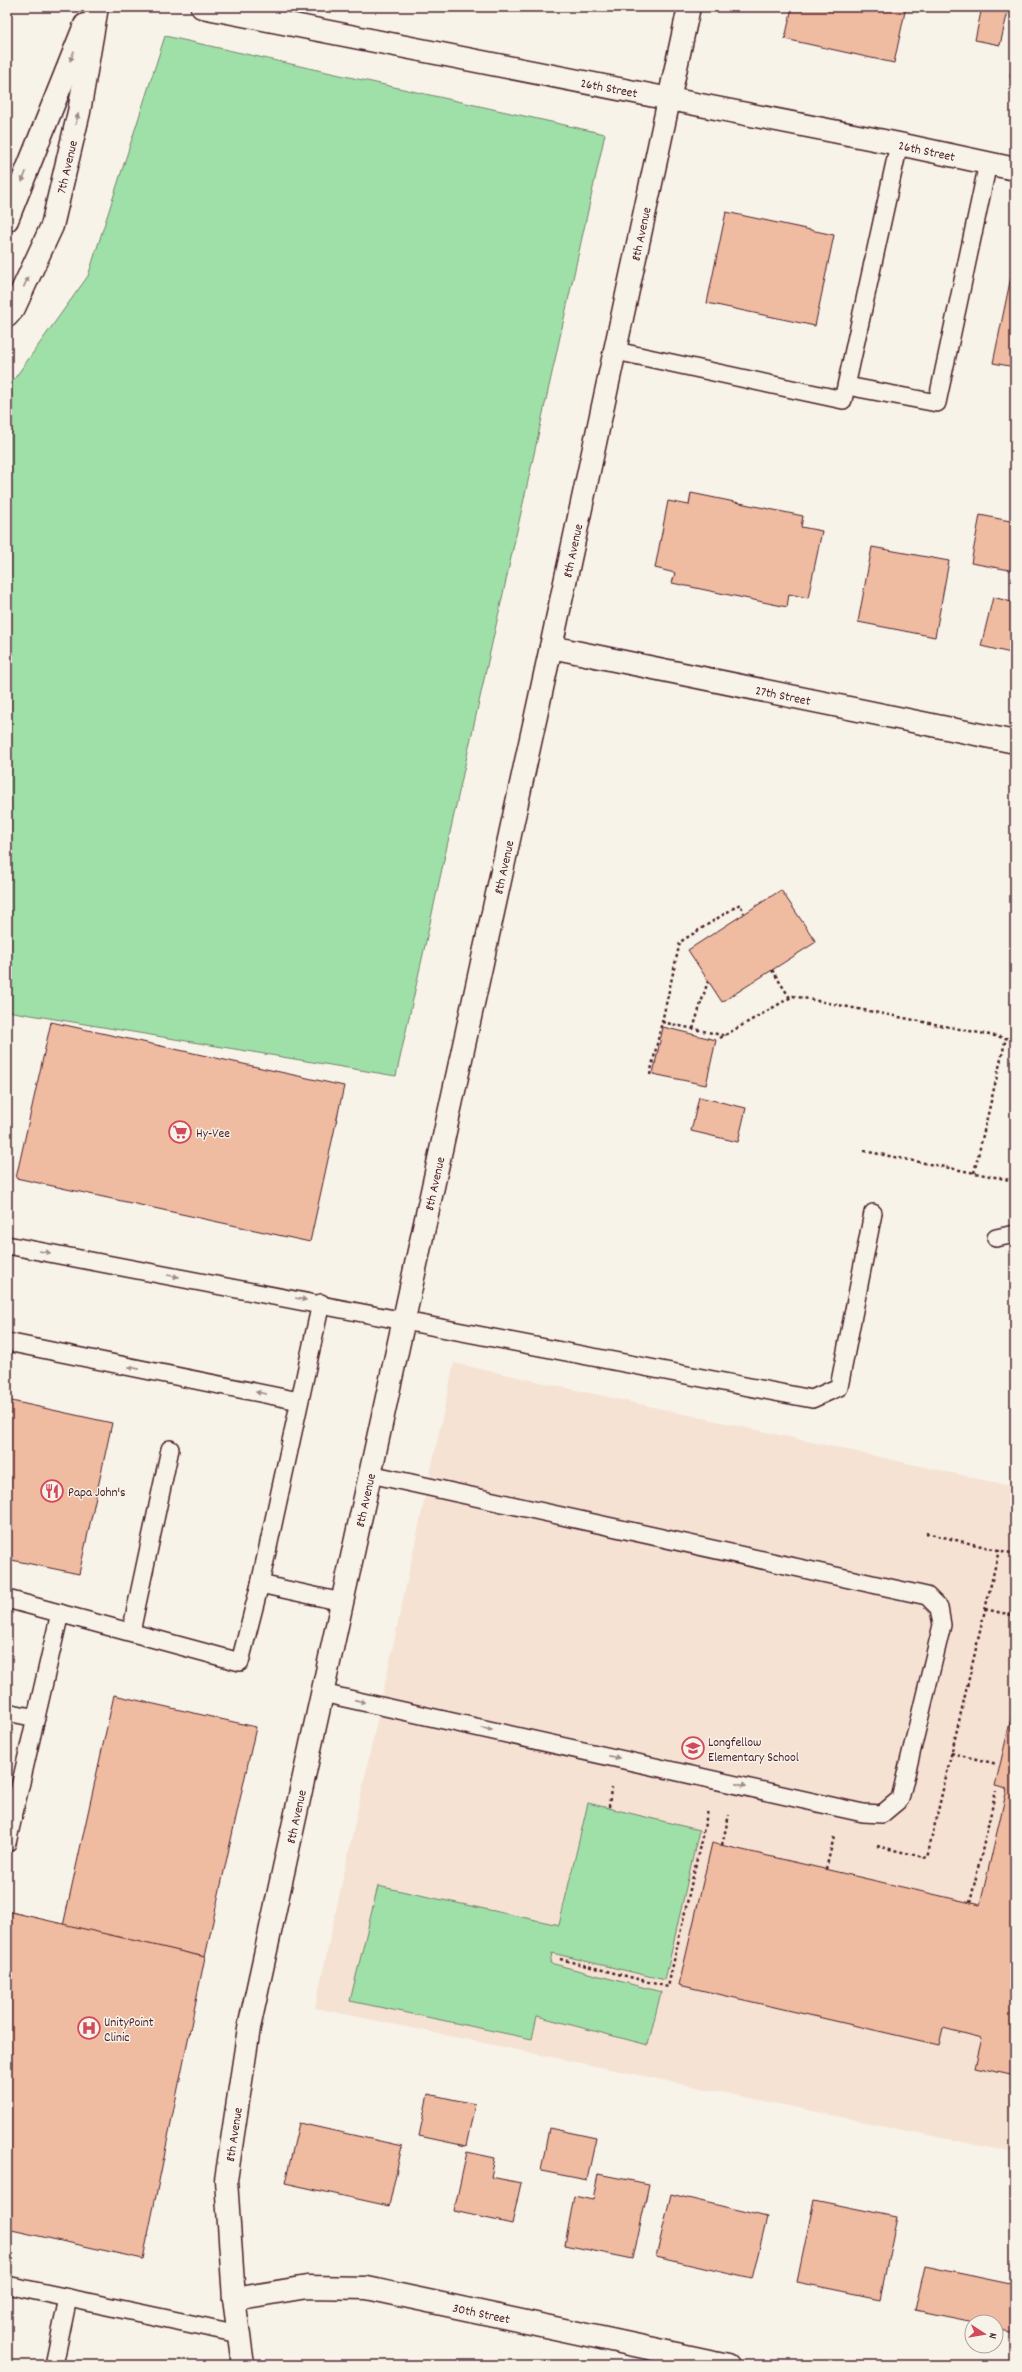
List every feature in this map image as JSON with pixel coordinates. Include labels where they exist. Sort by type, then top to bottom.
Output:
[{"type":"street","points":[[7,220],[92,7]]},
{"type":"street","name":"7th Avenue","points":[[7,316],[14,308],[52,226],[79,112],[97,7]]},
{"type":"street","name":"26th Street","points":[[202,7],[899,144],[1015,169]]},
{"type":"street","name":"8th Avenue","points":[[243,2365],[234,2299],[227,2173],[249,2028],[552,648],[689,7]]},
{"type":"street","name":"27th Street","points":[[552,648],[1015,742]]},
{"type":"street","name":"30th Street","points":[[234,2299],[307,2287],[367,2288],[728,2365]]},
{"type":"lane","points":[[616,351],[843,400],[899,144]]},
{"type":"lane","points":[[847,386],[937,403],[988,163]]},
{"type":"lane","points":[[7,1246],[321,1303],[404,1321],[812,1399],[839,1387],[873,1213]]},
{"type":"lane","points":[[996,1238],[1015,1234]]},
{"type":"lane","points":[[7,1599],[240,1662],[260,1584],[321,1303]]},
{"type":"lane","points":[[7,1342],[299,1401]]},
{"type":"lane","points":[[131,1632],[170,1449]]},
{"type":"lane","points":[[322,1693],[863,1813],[882,1814],[900,1799],[942,1625],[939,1608],[927,1596],[370,1474]]},
{"type":"lane","points":[[260,1584],[342,1602]]},
{"type":"lane","points":[[7,1843],[60,1613]]},
{"type":"lane","points":[[7,1712],[36,1718]]},
{"type":"lane","points":[[7,2285],[239,2334]]},
{"type":"lane","points":[[54,2365],[68,2298]]},
{"type":"path","points":[[650,1075],[680,942],[740,904],[744,913]]},
{"type":"path","points":[[772,970],[790,998]]},
{"type":"path","points":[[693,1029],[707,984],[709,982]]},
{"type":"path","points":[[720,1038],[726,1036],[793,996],[1015,1040]]},
{"type":"path","points":[[662,1022],[726,1036]]},
{"type":"path","points":[[974,1173],[1006,1038]]},
{"type":"path","points":[[864,1151],[1015,1181]]},
{"type":"path","points":[[926,1533],[1015,1554]]},
{"type":"path","points":[[985,1609],[1015,1616]]},
{"type":"path","points":[[951,1753],[998,1764]]},
{"type":"path","points":[[609,1807],[612,1785]]},
{"type":"path","points":[[970,1902],[996,1791]]},
{"type":"path","points":[[560,1959],[668,1987],[709,1807]]},
{"type":"path","points":[[722,1845],[730,1812]]},
{"type":"path","points":[[826,1869],[834,1836]]},
{"type":"shaded area","name":"Longfellow Elementary School","points":[[454,1363],[1015,1487],[1015,2153],[315,2008]]},
{"type":"green space","points":[[165,36],[605,134],[396,1076],[7,1011],[7,389],[88,276]]},
{"type":"green space","points":[[588,1803],[699,1830],[665,1980],[552,1953],[550,1963],[661,1992],[648,2045],[537,2016],[532,2039],[350,2001],[378,1886],[559,1925]]},
{"type":"building","points":[[792,7],[906,7],[894,63],[785,39]]},
{"type":"building","points":[[982,7],[1009,7],[1000,45],[975,40]]},
{"type":"building","points":[[1015,51],[1015,78],[1010,77]]},
{"type":"building","points":[[726,212],[834,235],[815,326],[707,303]]},
{"type":"building","points":[[1012,272],[1015,273],[1015,367],[993,363]]},
{"type":"building","points":[[691,493],[803,516],[801,527],[822,531],[808,598],[789,594],[787,607],[672,583],[675,573],[655,568],[668,501],[689,505]]},
{"type":"building","points":[[980,515],[1015,522],[1015,571],[971,563]]},
{"type":"building","points":[[872,547],[949,561],[935,637],[858,622]]},
{"type":"building","points":[[993,597],[1015,603],[1015,654],[981,646]]},
{"type":"building","points":[[781,890],[816,942],[722,1002],[688,950]]},
{"type":"building","name":"Hy-Vee","points":[[51,1022],[344,1086],[310,1242],[16,1178]]},
{"type":"building","points":[[663,1027],[716,1040],[706,1085],[653,1074]]},
{"type":"building","points":[[699,1097],[746,1108],[738,1142],[691,1131]]},
{"type":"building","name":"Papa John's","points":[[7,1400],[112,1423],[79,1574],[7,1559]]},
{"type":"building","points":[[114,1695],[256,1727],[205,1957],[63,1926]]},
{"type":"building","points":[[1012,1714],[1015,1714],[1015,2076],[975,2067],[982,2038],[943,2028],[939,2045],[679,1985],[712,1843],[980,1905],[1007,1789],[995,1786]]},
{"type":"building","points":[[7,1911],[205,1957],[143,2259],[7,2229]]},
{"type":"building","points":[[428,2094],[475,2104],[466,2146],[419,2136]]},
{"type":"building","points":[[299,2123],[402,2146],[389,2206],[285,2183]]},
{"type":"building","points":[[549,2128],[596,2138],[587,2180],[541,2171]]},
{"type":"building","points":[[467,2152],[495,2158],[491,2177],[521,2183],[512,2224],[454,2211]]},
{"type":"building","points":[[598,2174],[649,2184],[633,2259],[565,2245],[574,2196],[593,2200]]},
{"type":"building","points":[[671,2194],[767,2217],[752,2279],[656,2257]]},
{"type":"building","points":[[814,2200],[897,2217],[880,2299],[797,2282]]},
{"type":"building","points":[[925,2266],[1015,2285],[1015,2331],[1004,2329],[1004,2314],[964,2314],[964,2320],[915,2310]]},
{"type":"place","name":"Hy-Vee","points":[[180,1132]]},
{"type":"place","name":"Papa John's","points":[[52,1491]]},
{"type":"place","name":"Longfellow Elementary School","points":[[693,1748]]},
{"type":"place","name":"UnityPoint Clinic","points":[[89,2028]]}]
